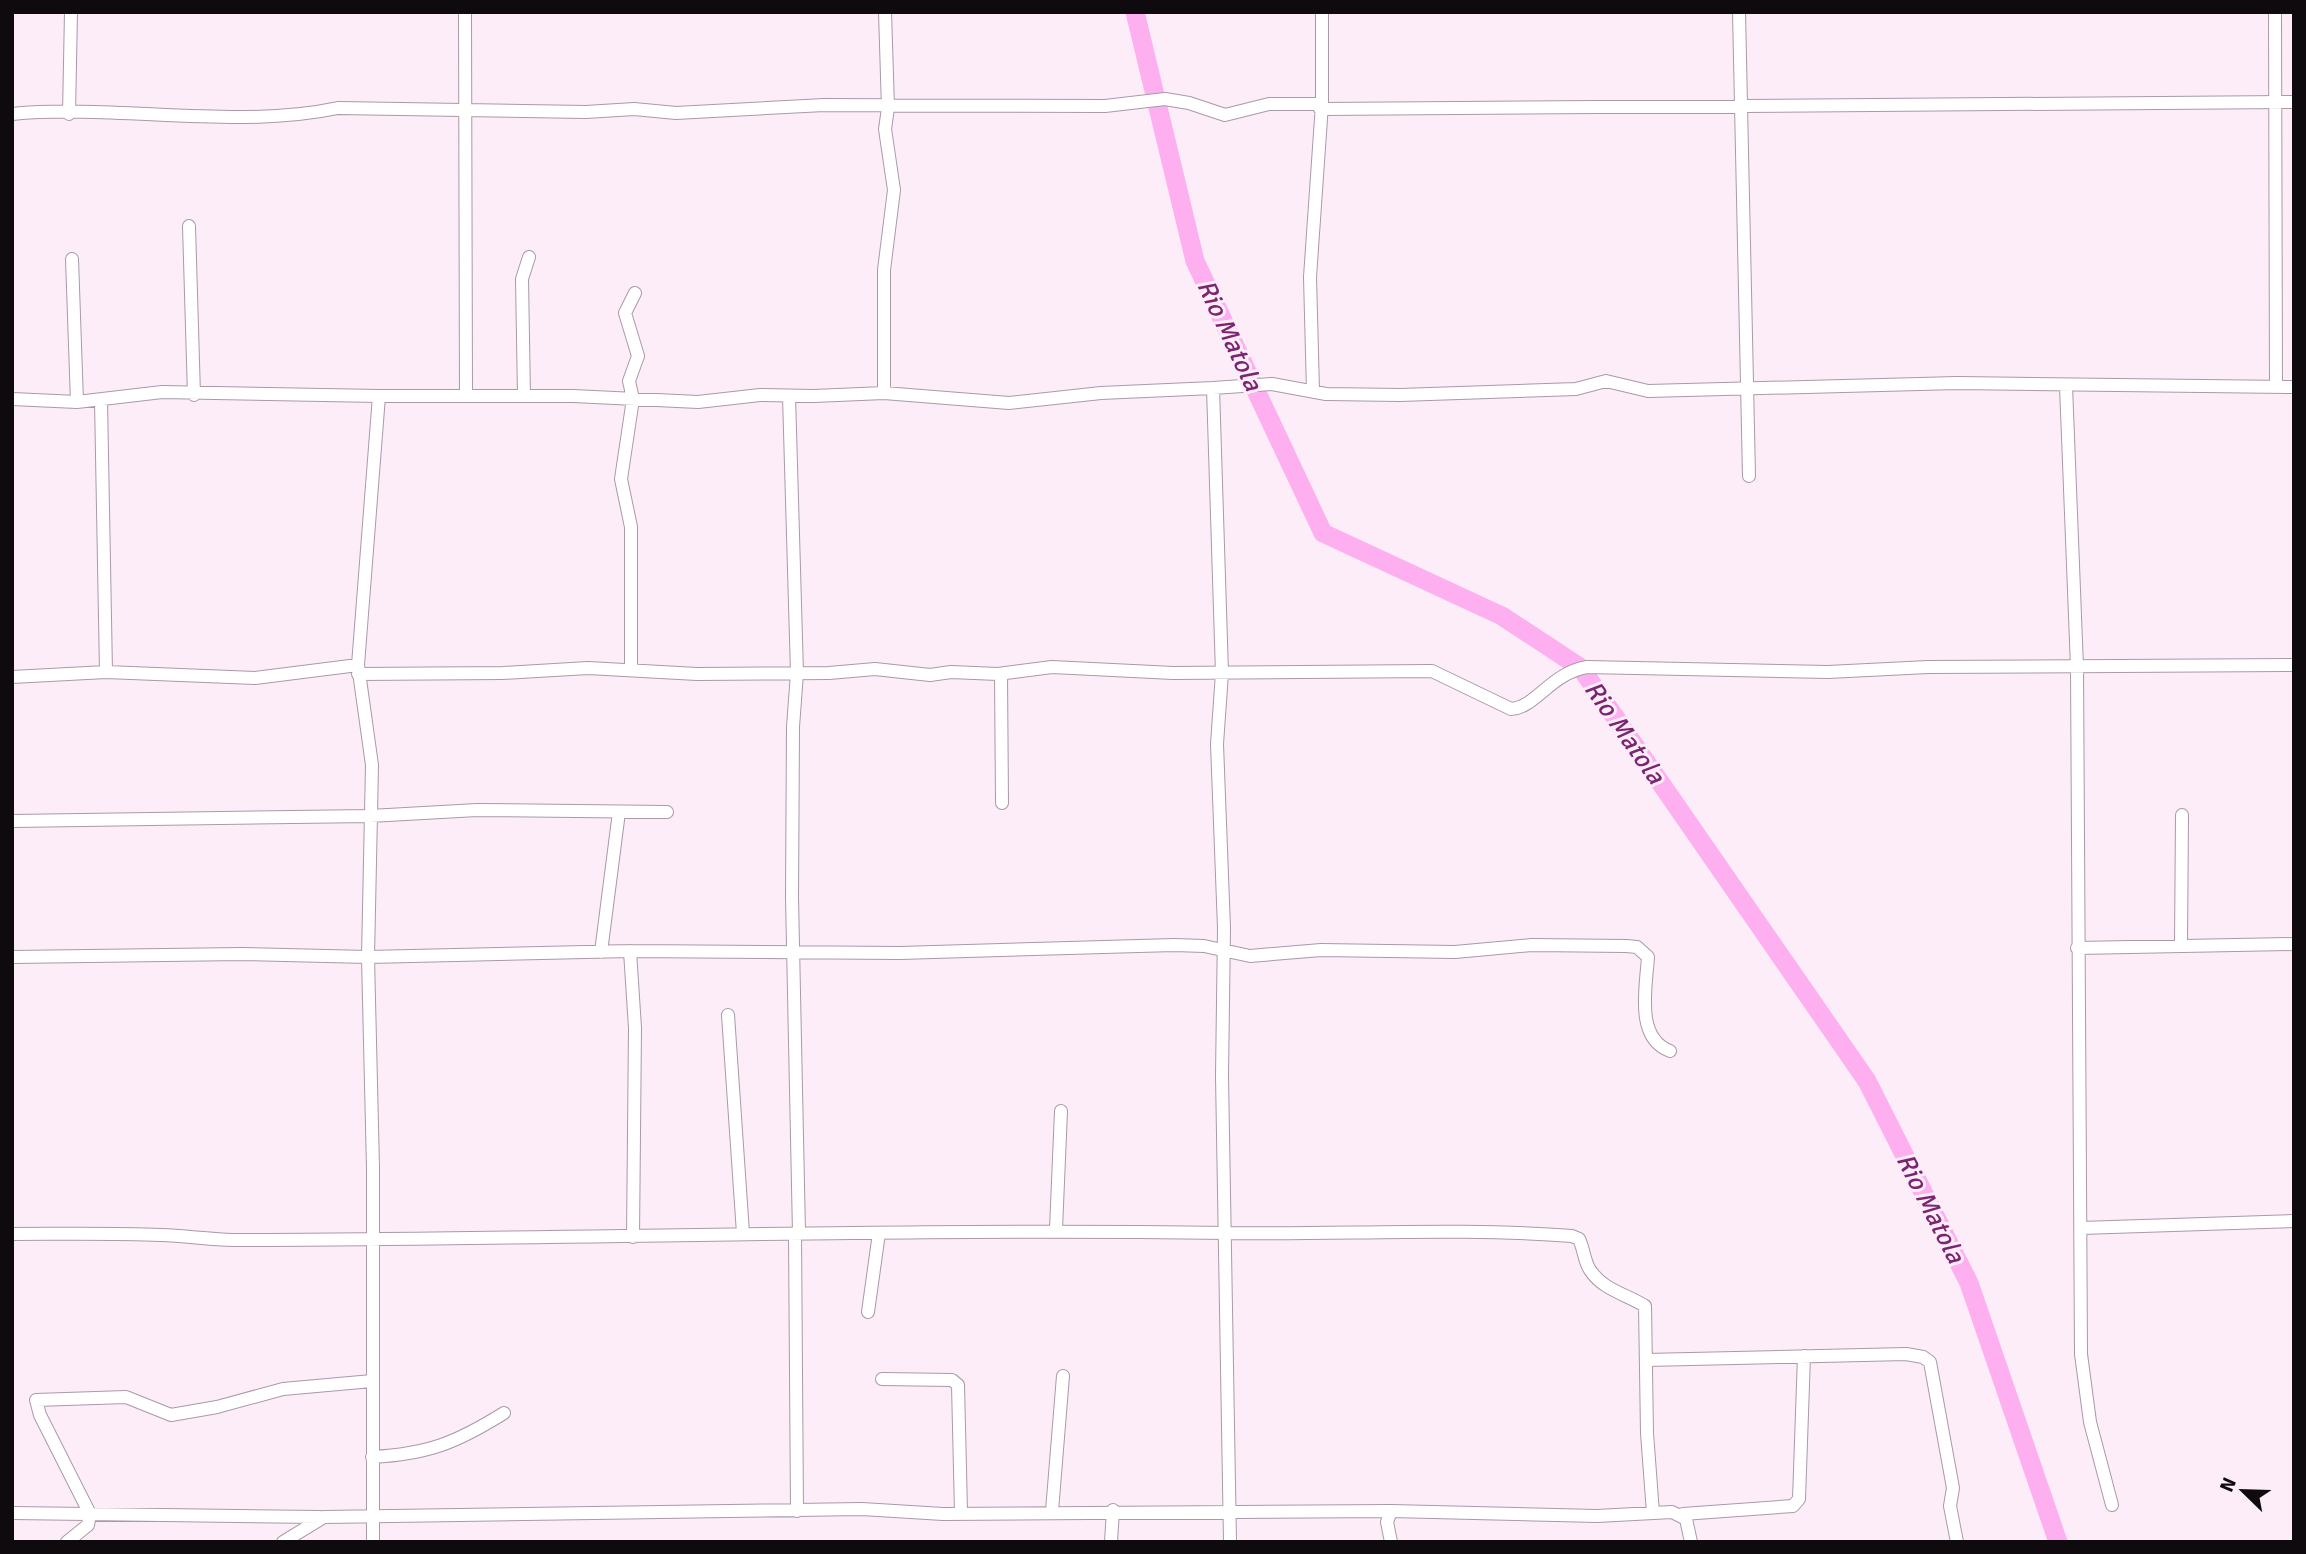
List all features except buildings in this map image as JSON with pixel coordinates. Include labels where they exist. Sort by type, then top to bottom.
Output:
[{"type":"street","points":[[69,114],[71,12]]},
{"type":"street","points":[[465,12],[466,396]]},
{"type":"street","points":[[884,393],[884,270],[894,190],[885,129],[888,107],[885,12]]},
{"type":"street","points":[[1313,391],[1310,277],[1321,106],[1322,12]]},
{"type":"street","points":[[1739,12],[1744,107],[1745,389],[1749,476]]},
{"type":"street","points":[[2274,12],[2276,387]]},
{"type":"street","points":[[12,114],[249,117],[305,114],[338,108],[464,111],[634,108],[676,113],[824,105],[1105,106],[1165,99],[1225,115],[1269,104],[1744,107],[2294,102]]},
{"type":"street","points":[[189,226],[194,395]]},
{"type":"street","points":[[524,396],[522,279],[529,257]]},
{"type":"street","points":[[72,259],[77,402]]},
{"type":"street","points":[[631,670],[631,527],[621,479],[633,399],[629,380],[638,356],[625,313],[635,293]]},
{"type":"street","points":[[12,399],[77,402],[162,392],[194,395],[524,396],[698,402],[760,395],[884,393],[1009,403],[1101,393],[1272,384],[1313,391],[1400,395],[1576,389],[1606,381],[1648,391],[1957,383],[2294,387]]},
{"type":"street","points":[[2066,386],[2077,667],[2081,1354],[2086,1398],[2112,1505]]},
{"type":"street","points":[[1213,388],[1222,673],[1217,744],[1224,950],[1222,1076],[1231,1474],[1230,1542]]},
{"type":"street","points":[[373,1542],[372,1053],[368,957],[372,765],[358,670],[379,396]]},
{"type":"street","points":[[789,396],[797,673],[793,727],[797,1511]]},
{"type":"street","points":[[102,400],[106,672]]},
{"type":"street","points":[[12,677],[106,672],[255,678],[358,670],[376,676],[533,673],[588,668],[697,674],[797,673],[875,668],[930,675],[951,672],[1000,674],[1052,667],[1222,673],[1432,671],[1511,709],[1524,706],[1566,672],[1587,667],[1828,672],[1928,667],[2294,665]]},
{"type":"street","points":[[1000,674],[1002,803]]},
{"type":"street","points":[[360,689],[376,676]]},
{"type":"street","points":[[12,821],[370,816],[477,810],[667,812]]},
{"type":"street","points":[[601,952],[619,812]]},
{"type":"street","points":[[2181,944],[2182,814]]},
{"type":"street","points":[[2077,948],[2294,944]]},
{"type":"street","points":[[12,957],[242,954],[368,957],[630,951],[967,952],[1174,945],[1205,946],[1250,956],[1321,950],[1455,951],[1532,945],[1637,947],[1648,957],[1648,1031],[1656,1046],[1670,1051]]},
{"type":"street","points":[[630,951],[635,1028],[633,1237]]},
{"type":"street","points":[[728,1015],[743,1233]]},
{"type":"street","points":[[1056,1229],[1061,1111]]},
{"type":"street","points":[[2081,1228],[2294,1221]]},
{"type":"street","points":[[12,1234],[158,1235],[241,1240],[633,1237],[1056,1229],[1226,1233],[1513,1231],[1572,1236],[1579,1239],[1588,1268],[1608,1289],[1645,1306],[1653,1513]]},
{"type":"street","points":[[868,1312],[879,1233]]},
{"type":"street","points":[[1646,1360],[1906,1354],[1923,1357],[1930,1362],[1952,1488],[1950,1506],[1957,1542]]},
{"type":"street","points":[[12,1513],[373,1518],[797,1511],[1113,1510],[1229,1513],[1374,1511],[1389,1516],[1598,1516],[1683,1514],[1793,1506],[1799,1499],[1804,1356]]},
{"type":"street","points":[[1052,1511],[1063,1377]]},
{"type":"street","points":[[882,1378],[953,1380],[958,1385],[961,1512]]},
{"type":"street","points":[[67,1542],[88,1525],[90,1514],[40,1415],[36,1399],[126,1396],[171,1415],[217,1407],[283,1389],[372,1381]]},
{"type":"street","points":[[372,1457],[414,1455],[453,1442],[504,1413]]},
{"type":"street","points":[[1111,1542],[1113,1510]]},
{"type":"street","points":[[1683,1514],[1691,1542]]},
{"type":"street","points":[[1389,1516],[1391,1542]]},
{"type":"street","points":[[283,1542],[324,1517]]},
{"type":"waterway","name":"Rio Matola","points":[[1135,12],[1195,261],[1323,533],[1502,616],[1581,668],[1867,1081],[1969,1283],[2058,1542]]}]
